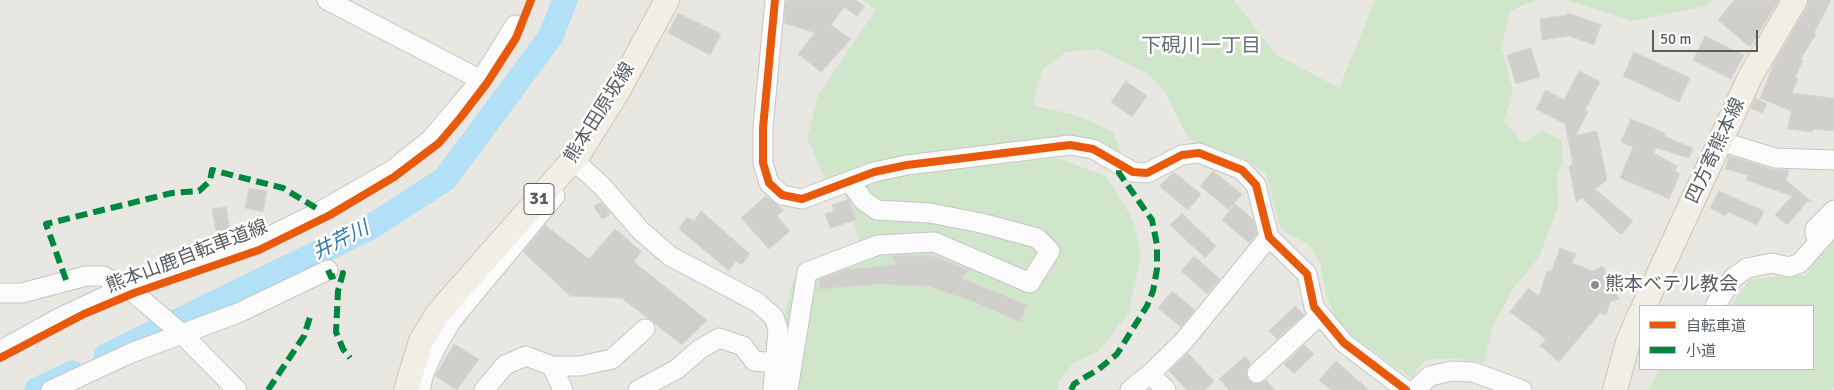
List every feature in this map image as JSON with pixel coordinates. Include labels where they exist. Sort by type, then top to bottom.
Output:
[{"type":"main road","name":"熊本田原坂線","points":[[417,390],[421,341],[438,313],[580,152],[618,91],[667,0]]},
{"type":"main road","name":"四方寄熊本線","points":[[1646,305],[1750,77],[1795,0]]},
{"type":"main road","name":"四方寄熊本線","points":[[1615,390],[1628,342],[1639,319]]},
{"type":"street","points":[[327,0],[481,80]]},
{"type":"street","points":[[775,0],[763,128],[763,164],[769,183],[782,195],[802,199],[874,172],[907,165],[1070,146],[1093,149],[1133,172],[1147,173],[1182,155],[1199,153],[1242,170],[1256,185],[1269,237],[1307,274],[1314,307],[1344,343],[1406,390]]},
{"type":"street","points":[[0,351],[57,319],[272,235],[394,169],[431,139],[481,80],[515,25]]},
{"type":"street","points":[[417,390],[437,345],[452,320],[580,166],[599,140]]},
{"type":"street","points":[[1720,141],[1775,158],[1834,160]]},
{"type":"street","points":[[580,166],[603,187],[640,230],[670,256],[757,302],[774,317],[778,329],[774,390]]},
{"type":"street","points":[[788,390],[806,272],[878,245],[934,242],[1030,283],[1050,251],[1037,238],[981,223],[930,213],[877,210],[864,201],[850,182]]},
{"type":"street","points":[[1815,244],[1815,229],[1834,210]]},
{"type":"street","points":[[1716,305],[1733,278],[1747,268],[1772,263],[1789,267],[1800,263],[1815,244],[1834,227]]},
{"type":"street","points":[[1130,390],[1150,374],[1183,342],[1269,237]]},
{"type":"street","points":[[51,390],[131,353],[238,313],[328,270]]},
{"type":"street","points":[[0,293],[22,293],[86,276],[103,276],[130,290],[182,334],[237,390]]},
{"type":"street","points":[[1257,373],[1320,315]]},
{"type":"street","points":[[484,390],[505,365],[526,356],[552,366],[580,366],[612,359],[645,330]]},
{"type":"street","points":[[638,390],[677,369],[700,349],[719,338],[744,346],[754,361],[777,363]]},
{"type":"street","points":[[552,366],[563,390]]},
{"type":"street","points":[[1415,390],[1430,376],[1452,371],[1474,372],[1522,390]]},
{"type":"street","points":[[1150,374],[1166,390]]},
{"type":"green space","points":[[862,0],[1234,0],[1275,54],[1339,88],[1375,0],[1536,0],[1510,11],[1501,47],[1513,90],[1504,121],[1523,143],[1542,130],[1562,141],[1562,164],[1557,173],[1558,207],[1539,257],[1513,289],[1492,329],[1484,363],[1452,358],[1425,360],[1411,378],[1340,328],[1326,295],[1320,262],[1309,245],[1281,229],[1265,172],[1241,157],[1189,140],[1164,90],[1148,74],[1098,49],[1066,52],[1042,70],[1033,105],[1078,116],[1113,132],[1122,156],[1099,146],[904,160],[826,180],[807,138],[818,95],[876,10]]},
{"type":"green space","points":[[1567,0],[1713,0],[1706,6],[1633,21]]},
{"type":"green space","points":[[1057,158],[1106,176],[1132,218],[1141,254],[1129,312],[1098,352],[1074,362],[1058,383],[1058,390],[767,390],[792,284],[801,265],[860,243],[845,194],[888,177]]},
{"type":"green space","points":[[1834,231],[1834,386],[1832,390],[1648,390],[1658,370],[1814,370],[1814,305],[1732,305],[1750,279],[1807,275]]},
{"type":"building","points":[[786,0],[856,0],[865,6],[857,16],[844,7],[831,25],[851,39],[821,72],[798,54],[815,33],[784,23]]},
{"type":"building","points":[[1734,0],[1779,0],[1750,47],[1718,20]]},
{"type":"building","points":[[1809,0],[1831,0],[1814,33],[1816,34],[1801,59],[1803,60],[1795,78],[1798,79],[1792,93],[1834,98],[1834,131],[1813,129],[1812,132],[1788,129],[1791,111],[1760,98],[1773,65],[1807,7]]},
{"type":"building","points":[[678,13],[721,34],[710,55],[668,33]]},
{"type":"building","points":[[1568,13],[1601,25],[1594,45],[1569,36],[1542,40],[1540,19],[1567,15]]},
{"type":"building","points":[[1705,36],[1744,55],[1731,79],[1693,60]]},
{"type":"building","points":[[1531,48],[1540,77],[1516,84],[1507,55]]},
{"type":"building","points":[[1634,52],[1690,78],[1679,102],[1623,76]]},
{"type":"building","points":[[1579,71],[1600,82],[1585,110],[1588,112],[1576,135],[1597,131],[1607,180],[1595,189],[1633,221],[1621,235],[1582,198],[1576,202],[1569,166],[1573,164],[1565,124],[1536,109],[1546,90],[1564,100]]},
{"type":"building","points":[[1126,81],[1147,96],[1132,117],[1111,102]]},
{"type":"building","points":[[1755,98],[1767,104],[1763,113],[1751,108]]},
{"type":"building","points":[[1631,119],[1665,133],[1664,136],[1693,148],[1689,158],[1656,148],[1654,153],[1677,166],[1675,171],[1680,174],[1669,199],[1620,178],[1633,147],[1621,142]]},
{"type":"building","points":[[1729,156],[1772,169],[1789,170],[1786,180],[1812,202],[1808,201],[1787,225],[1775,215],[1792,196],[1746,180],[1748,175],[1725,169]]},
{"type":"building","points":[[1213,171],[1242,194],[1229,210],[1200,186]]},
{"type":"building","points":[[1174,172],[1201,194],[1188,210],[1159,186]]},
{"type":"building","points":[[249,188],[267,191],[263,212],[245,208]]},
{"type":"building","points":[[1719,191],[1764,211],[1757,225],[1728,212],[1725,216],[1710,208]]},
{"type":"building","points":[[766,196],[784,210],[777,216],[790,231],[769,249],[741,218]]},
{"type":"building","points":[[849,199],[856,220],[830,228],[825,214],[834,211],[832,205]]},
{"type":"building","points":[[601,202],[611,214],[602,219],[594,206]]},
{"type":"building","points":[[1235,204],[1253,219],[1257,234],[1249,243],[1222,220]]},
{"type":"building","points":[[226,207],[230,229],[216,231],[212,209]]},
{"type":"building","points":[[701,211],[750,254],[741,265],[736,261],[729,271],[679,229],[687,217],[694,221]]},
{"type":"building","points":[[1182,213],[1216,246],[1205,258],[1170,225]]},
{"type":"building","points":[[545,225],[589,259],[615,229],[641,251],[634,262],[707,320],[682,345],[622,298],[570,296],[523,252]]},
{"type":"building","points":[[1560,248],[1576,254],[1572,263],[1593,271],[1603,266],[1619,299],[1610,302],[1606,315],[1600,313],[1559,362],[1540,346],[1546,339],[1510,312],[1528,288],[1539,296],[1547,271],[1551,272]]},
{"type":"building","points":[[892,256],[932,256],[970,270],[961,278],[1027,305],[1020,322],[975,302],[928,286],[875,284],[820,289],[819,279],[845,270],[896,265]]},
{"type":"building","points":[[1194,256],[1220,279],[1207,294],[1181,271]]},
{"type":"building","points":[[1172,291],[1195,310],[1181,327],[1158,308]]},
{"type":"building","points":[[1295,306],[1304,315],[1277,339],[1269,331]]},
{"type":"building","points":[[454,344],[479,359],[457,390],[435,376]]},
{"type":"building","points":[[1304,345],[1314,354],[1294,374],[1284,364]]},
{"type":"building","points":[[1188,353],[1214,381],[1205,390],[1187,390],[1169,371]]},
{"type":"building","points":[[1245,356],[1251,363],[1246,370],[1248,380],[1259,384],[1266,380],[1275,390],[1229,390],[1219,379]]},
{"type":"building","points":[[1336,361],[1369,390],[1331,390],[1319,380]]},
{"type":"waterway","name":"井芹川","points":[[106,356],[369,228],[445,179],[551,36],[565,0]]},
{"type":"waterway","name":"井芹川","points":[[37,390],[72,373]]},
{"type":"railway","points":[[341,390],[594,35],[616,0]]},
{"type":"railway","points":[[495,184],[566,87]]},
{"type":"marked path","points":[[1071,390],[1074,384],[1099,369],[1117,354],[1147,306],[1153,291],[1157,269],[1157,245],[1152,220],[1119,173],[1119,165]]},
{"type":"marked path","points":[[66,280],[46,224],[172,193],[199,191],[210,181],[212,170],[283,188],[321,211]]},
{"type":"marked path","points":[[328,270],[331,277],[343,273],[338,291],[336,332],[343,349],[350,358]]},
{"type":"marked path","points":[[268,390],[304,336],[310,317]]},
{"type":"cycle path","name":"熊本山鹿自転車道線","points":[[0,358],[84,314],[134,293],[259,250],[330,215],[394,177],[439,143],[461,117],[487,83],[516,38],[531,0]]},
{"type":"cycle path","points":[[775,0],[763,128],[763,163],[769,183],[782,195],[802,199],[874,172],[907,165],[1070,145],[1093,149],[1133,172],[1147,173],[1182,155],[1199,153],[1242,170],[1256,185],[1269,237],[1307,274],[1314,307],[1344,343],[1406,390]]},
{"type":"place","name":"熊本ベテル教会","points":[[1595,285]]},
{"type":"district","name":"下硯川一丁目","points":[[1201,47]]}]
